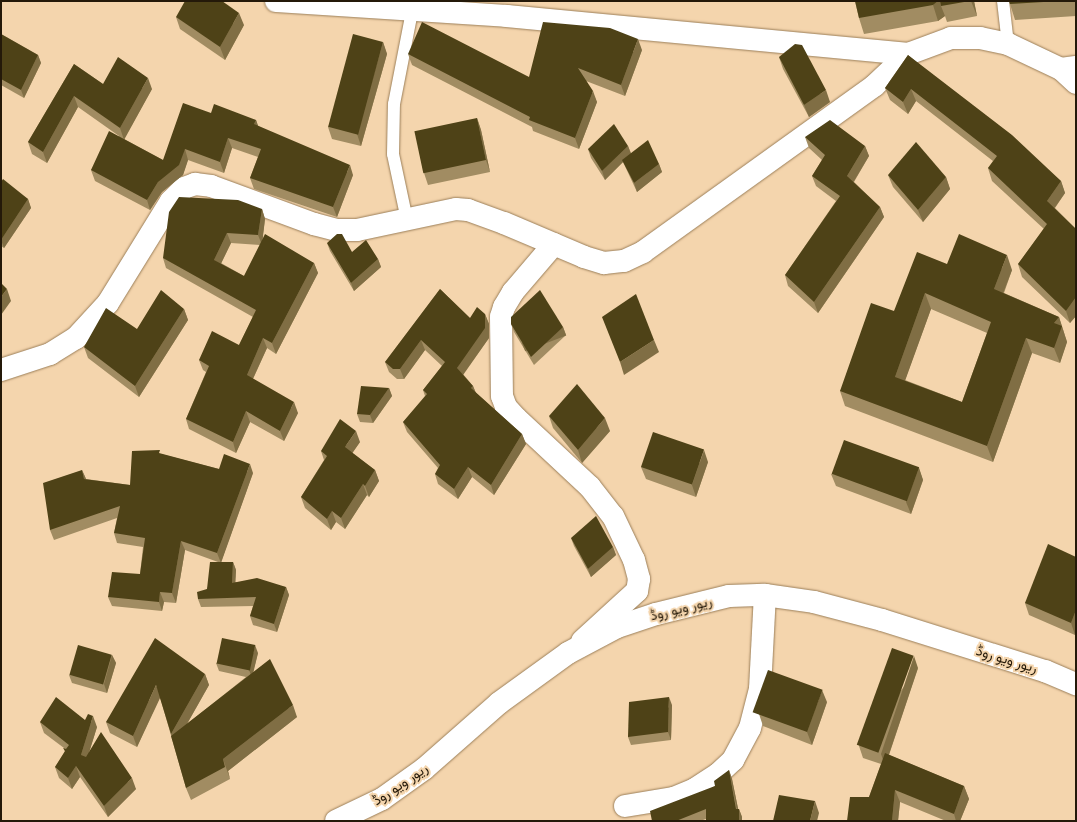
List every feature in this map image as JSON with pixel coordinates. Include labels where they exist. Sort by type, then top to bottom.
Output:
[{"type":"main road","points":[[276,1],[507,16],[908,54]]},
{"type":"main road","points":[[1,370],[50,354],[76,338],[117,290],[171,201],[184,188],[195,184],[211,186],[314,224],[336,230],[357,230],[456,209],[468,210],[554,244],[584,258],[604,263],[624,261],[643,252],[874,86],[908,54],[951,38],[980,38],[1008,44],[1071,73]]},
{"type":"main road","points":[[554,244],[513,292],[504,307],[501,317],[502,396],[506,407],[516,418],[590,487],[613,516],[634,560],[639,579],[637,591],[631,598],[568,654]]},
{"type":"main road","points":[[625,806],[674,798],[696,789],[718,774],[733,760],[750,728],[760,689],[765,595]]},
{"type":"main road","name":"ریور ویو روڈ","points":[[336,821],[382,799],[424,769],[499,703],[568,654],[617,627],[656,614],[729,596],[765,595],[814,602],[882,620],[1045,671],[1076,684]]},
{"type":"lane","points":[[1003,1],[1008,44]]},
{"type":"lane","points":[[407,220],[393,154],[394,104],[412,11]]},
{"type":"building","points":[[185,1],[222,1],[239,13],[220,47],[176,17]]},
{"type":"building","points":[[855,1],[938,1],[933,5],[859,18]]},
{"type":"building","points":[[940,1],[970,1],[941,6]]},
{"type":"building","points":[[1009,1],[1060,1],[1010,4]]},
{"type":"building","points":[[422,22],[529,77],[543,22],[610,28],[638,39],[621,85],[578,68],[593,91],[575,138],[529,120],[530,117],[408,54]]},
{"type":"building","points":[[1,34],[38,55],[21,90],[1,79]]},
{"type":"building","points":[[353,34],[383,42],[358,135],[328,127]]},
{"type":"building","points":[[795,44],[802,45],[826,90],[804,105],[779,57]]},
{"type":"building","points":[[908,55],[1012,135],[1061,181],[1047,201],[1076,229],[1076,297],[1066,311],[1018,264],[1047,224],[988,168],[997,156],[911,89],[903,102],[885,88]]},
{"type":"building","points":[[118,57],[148,78],[120,128],[74,96],[43,152],[28,142],[74,64],[103,84]]},
{"type":"building","points":[[183,103],[211,113],[214,104],[256,120],[254,124],[350,165],[333,207],[250,178],[261,149],[228,138],[220,162],[185,149],[179,165],[158,182],[147,200],[91,170],[109,131],[163,160]]},
{"type":"building","points":[[477,118],[486,160],[423,173],[414,131]]},
{"type":"building","points":[[830,120],[865,146],[847,176],[880,207],[814,302],[785,275],[840,196],[812,176],[825,155],[805,137]]},
{"type":"building","points":[[614,124],[628,146],[602,171],[588,149]]},
{"type":"building","points":[[648,140],[659,164],[634,183],[622,160]]},
{"type":"building","points":[[916,142],[946,177],[918,210],[888,175]]},
{"type":"building","points":[[3,179],[28,199],[1,240],[1,182]]},
{"type":"building","points":[[179,197],[238,200],[262,209],[258,235],[227,233],[214,260],[244,276],[265,234],[314,263],[272,343],[263,338],[247,375],[294,402],[280,431],[246,411],[233,442],[186,419],[209,366],[199,360],[212,331],[239,345],[256,310],[163,258],[169,212]]},
{"type":"building","points":[[337,234],[342,234],[352,252],[366,240],[378,259],[351,283],[327,243]]},
{"type":"building","points":[[959,234],[1007,255],[994,289],[1059,317],[1054,323],[1062,326],[1054,348],[1026,338],[987,446],[840,391],[871,303],[894,311],[917,252],[947,264]],"holes":[[[925,293],[991,322],[962,402],[895,377]]]},
{"type":"building","points":[[1,283],[7,289],[1,297]]},
{"type":"building","points":[[440,289],[470,318],[477,307],[485,314],[485,328],[457,368],[473,386],[471,388],[522,434],[491,485],[468,467],[454,489],[435,474],[440,465],[403,422],[427,394],[423,390],[445,362],[421,340],[400,369],[393,369],[385,362]]},
{"type":"building","points":[[161,290],[184,309],[135,386],[84,347],[106,308],[137,329]]},
{"type":"building","points":[[540,290],[563,327],[531,357],[511,324],[511,317]]},
{"type":"building","points":[[636,294],[654,340],[620,362],[602,317]]},
{"type":"building","points":[[577,384],[605,418],[578,450],[549,416]]},
{"type":"building","points":[[361,386],[389,388],[370,415],[357,414]]},
{"type":"building","points":[[340,419],[356,431],[345,447],[375,470],[365,486],[363,484],[341,518],[332,511],[327,519],[301,497],[327,456],[321,451]]},
{"type":"building","points":[[653,432],[704,450],[692,485],[641,467]]},
{"type":"building","points":[[844,440],[919,467],[907,501],[832,474]]},
{"type":"building","points":[[160,450],[159,453],[219,469],[224,454],[250,464],[217,553],[181,541],[172,593],[160,592],[159,602],[108,597],[112,572],[140,574],[145,538],[114,533],[120,506],[50,530],[43,483],[82,470],[84,479],[130,485],[132,451]]},
{"type":"building","points":[[596,516],[613,547],[588,569],[571,538]]},
{"type":"building","points":[[1048,544],[1076,557],[1076,610],[1071,623],[1025,603]]},
{"type":"building","points":[[210,562],[233,562],[232,583],[257,578],[286,587],[274,624],[250,616],[256,597],[198,599],[197,592],[207,589]]},
{"type":"building","points":[[155,638],[205,674],[171,734],[156,685],[133,736],[106,722]]},
{"type":"building","points":[[222,638],[255,645],[250,671],[217,663]]},
{"type":"building","points":[[78,645],[112,655],[103,684],[69,675]]},
{"type":"building","points":[[892,648],[914,656],[878,753],[857,745]]},
{"type":"building","points":[[270,659],[293,705],[223,759],[225,767],[186,788],[171,736]]},
{"type":"building","points":[[768,670],[823,690],[807,732],[753,712]]},
{"type":"building","points":[[56,697],[85,720],[88,714],[93,716],[81,755],[86,757],[101,732],[132,778],[104,806],[76,766],[68,778],[55,767],[65,751],[63,748],[66,749],[69,745],[40,722]]},
{"type":"building","points":[[669,697],[668,732],[628,737],[629,702]]},
{"type":"building","points":[[885,753],[964,786],[954,814],[895,790],[892,821],[847,821],[850,797],[869,797]]},
{"type":"building","points":[[729,770],[736,809],[739,809],[739,821],[706,821],[706,809],[676,821],[652,821],[650,811],[715,786],[714,781]]},
{"type":"building","points":[[779,795],[815,801],[810,821],[773,821]]}]
